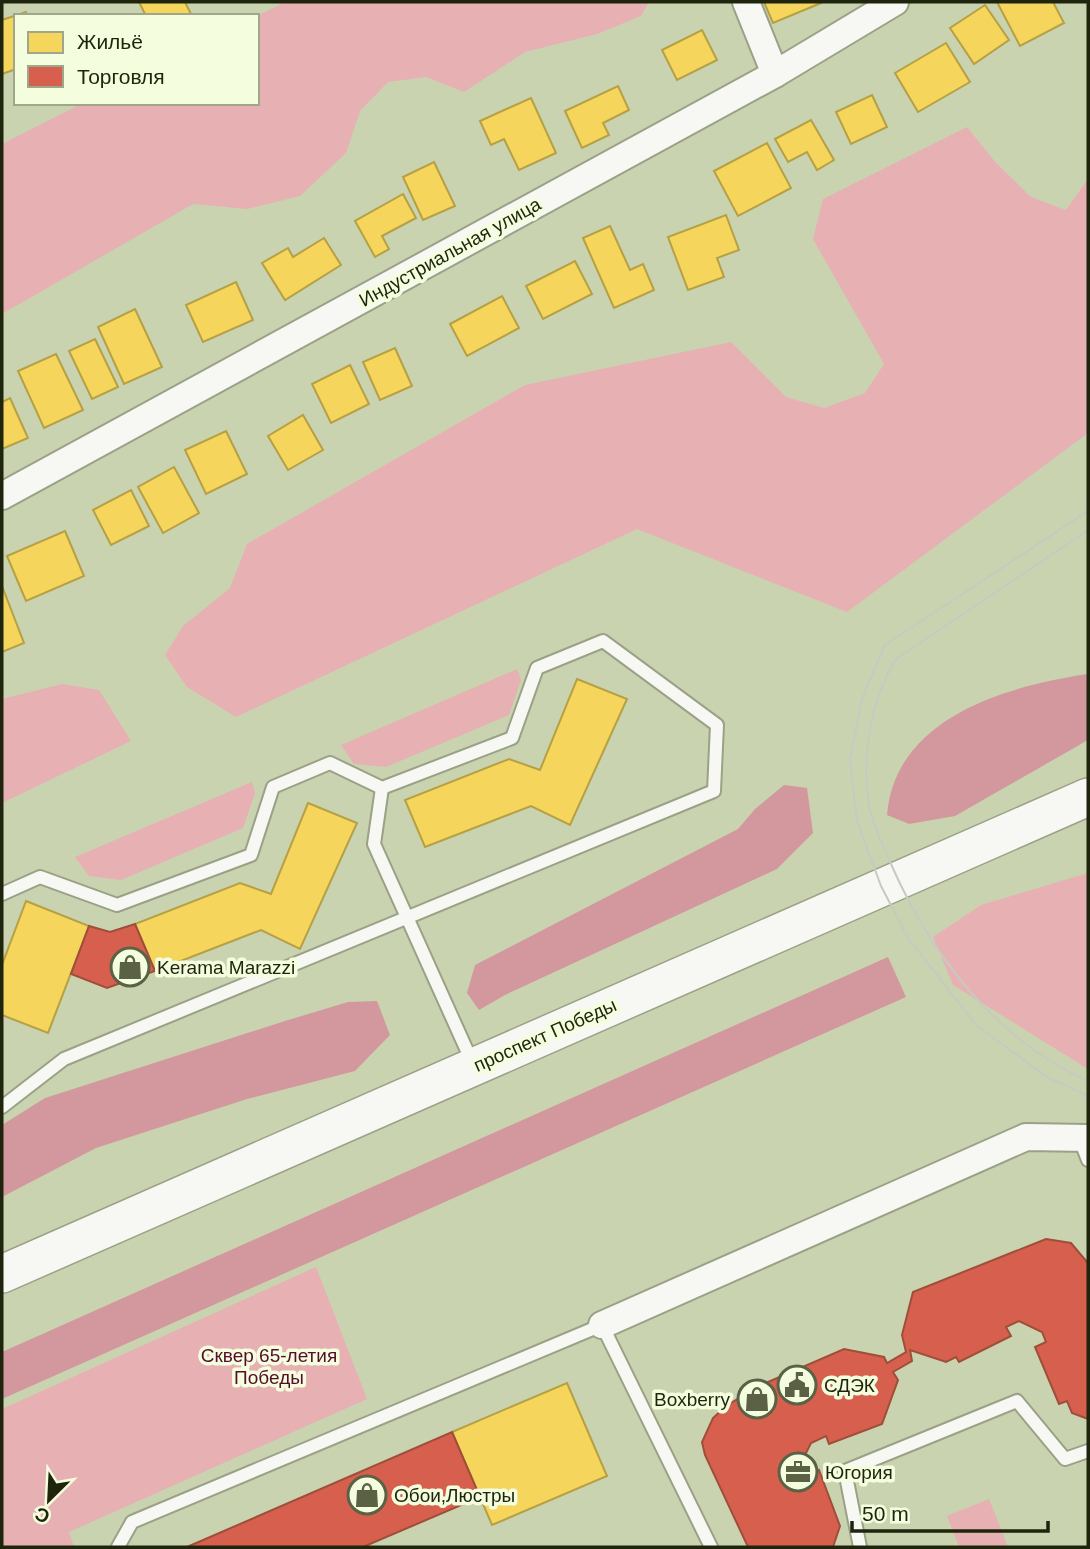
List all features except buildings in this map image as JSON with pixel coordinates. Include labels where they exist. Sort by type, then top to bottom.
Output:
[{"type":"main road","name":"проспект Победы","points":[[2,1274],[1088,797]]},
{"type":"street","points":[[746,2],[775,74]]},
{"type":"street","name":"Индустриальная улица","points":[[2,496],[775,74],[895,2]]},
{"type":"street","points":[[602,1325],[1026,1137],[1085,1145]]},
{"type":"lane","points":[[2,894],[40,877],[117,905],[251,855],[273,787],[330,763],[382,788],[512,738],[537,668],[603,641],[717,725],[714,791],[65,1059],[2,1107]]},
{"type":"lane","points":[[382,788],[374,844],[474,1066]]},
{"type":"lane","points":[[118,1547],[132,1522],[602,1325],[711,1547]]},
{"type":"lane","points":[[860,1547],[845,1471],[1017,1401],[1065,1460],[1088,1451]]},
{"type":"green space","points":[[285,2],[649,2],[641,16],[597,34],[525,52],[464,92],[426,77],[388,82],[360,111],[346,153],[300,196],[247,209],[193,204],[2,314],[2,144],[79,105],[259,105],[259,15]]},
{"type":"green space","points":[[967,127],[996,163],[1031,197],[1066,210],[1088,179],[1088,433],[847,612],[637,529],[236,717],[187,687],[165,655],[183,626],[230,588],[247,544],[525,385],[731,342],[786,397],[824,408],[865,393],[884,364],[813,239],[823,199]]},
{"type":"green space","points":[[517,669],[521,680],[509,715],[386,767],[354,764],[341,745]]},
{"type":"green space","points":[[62,684],[99,690],[131,741],[2,803],[2,699]]},
{"type":"green space","points":[[252,782],[255,793],[243,828],[121,880],[89,876],[75,857]]},
{"type":"green space","points":[[1088,873],[1088,1069],[953,985],[933,937],[981,905]]},
{"type":"green space","name":"Сквер 65-летия Победы","points":[[316,1267],[367,1399],[69,1532],[74,1547],[2,1547],[2,1409]]},
{"type":"green space","points":[[989,1499],[1008,1547],[959,1547],[947,1516]]},
{"type":"shaded area","points":[[1088,674],[1088,740],[955,816],[909,824],[887,815],[895,781],[910,753],[933,730],[960,712],[991,698],[1056,679]]},
{"type":"shaded area","points":[[784,785],[807,788],[813,833],[777,869],[505,995],[479,1010],[467,993],[475,965],[738,829],[755,809]]},
{"type":"shaded area","name":"Сквер 65-летия Победы","points":[[888,957],[906,997],[2,1399],[2,1352]]},
{"type":"shaded area","points":[[377,1001],[390,1035],[355,1071],[247,1099],[96,1148],[2,1197],[2,1125],[45,1098],[348,1002]]},
{"type":"tram line","points":[[1088,511],[885,645],[862,699],[850,759],[857,821],[881,886],[908,938],[977,1026],[1047,1077],[1088,1096]]},
{"type":"tram line","points":[[1088,530],[895,660],[875,709],[866,763],[868,799],[877,832],[907,898],[947,962],[970,991],[1024,1043],[1055,1064],[1088,1081]]},
{"type":"place","name":"Kerama Marazzi","points":[[130,967]]},
{"type":"place","name":"СДЭК","points":[[797,1385]]},
{"type":"place","name":"Boxberry","points":[[757,1399]]},
{"type":"place","name":"Югория","points":[[798,1472]]},
{"type":"place","name":"Обои,Люстры","points":[[367,1495]]}]
